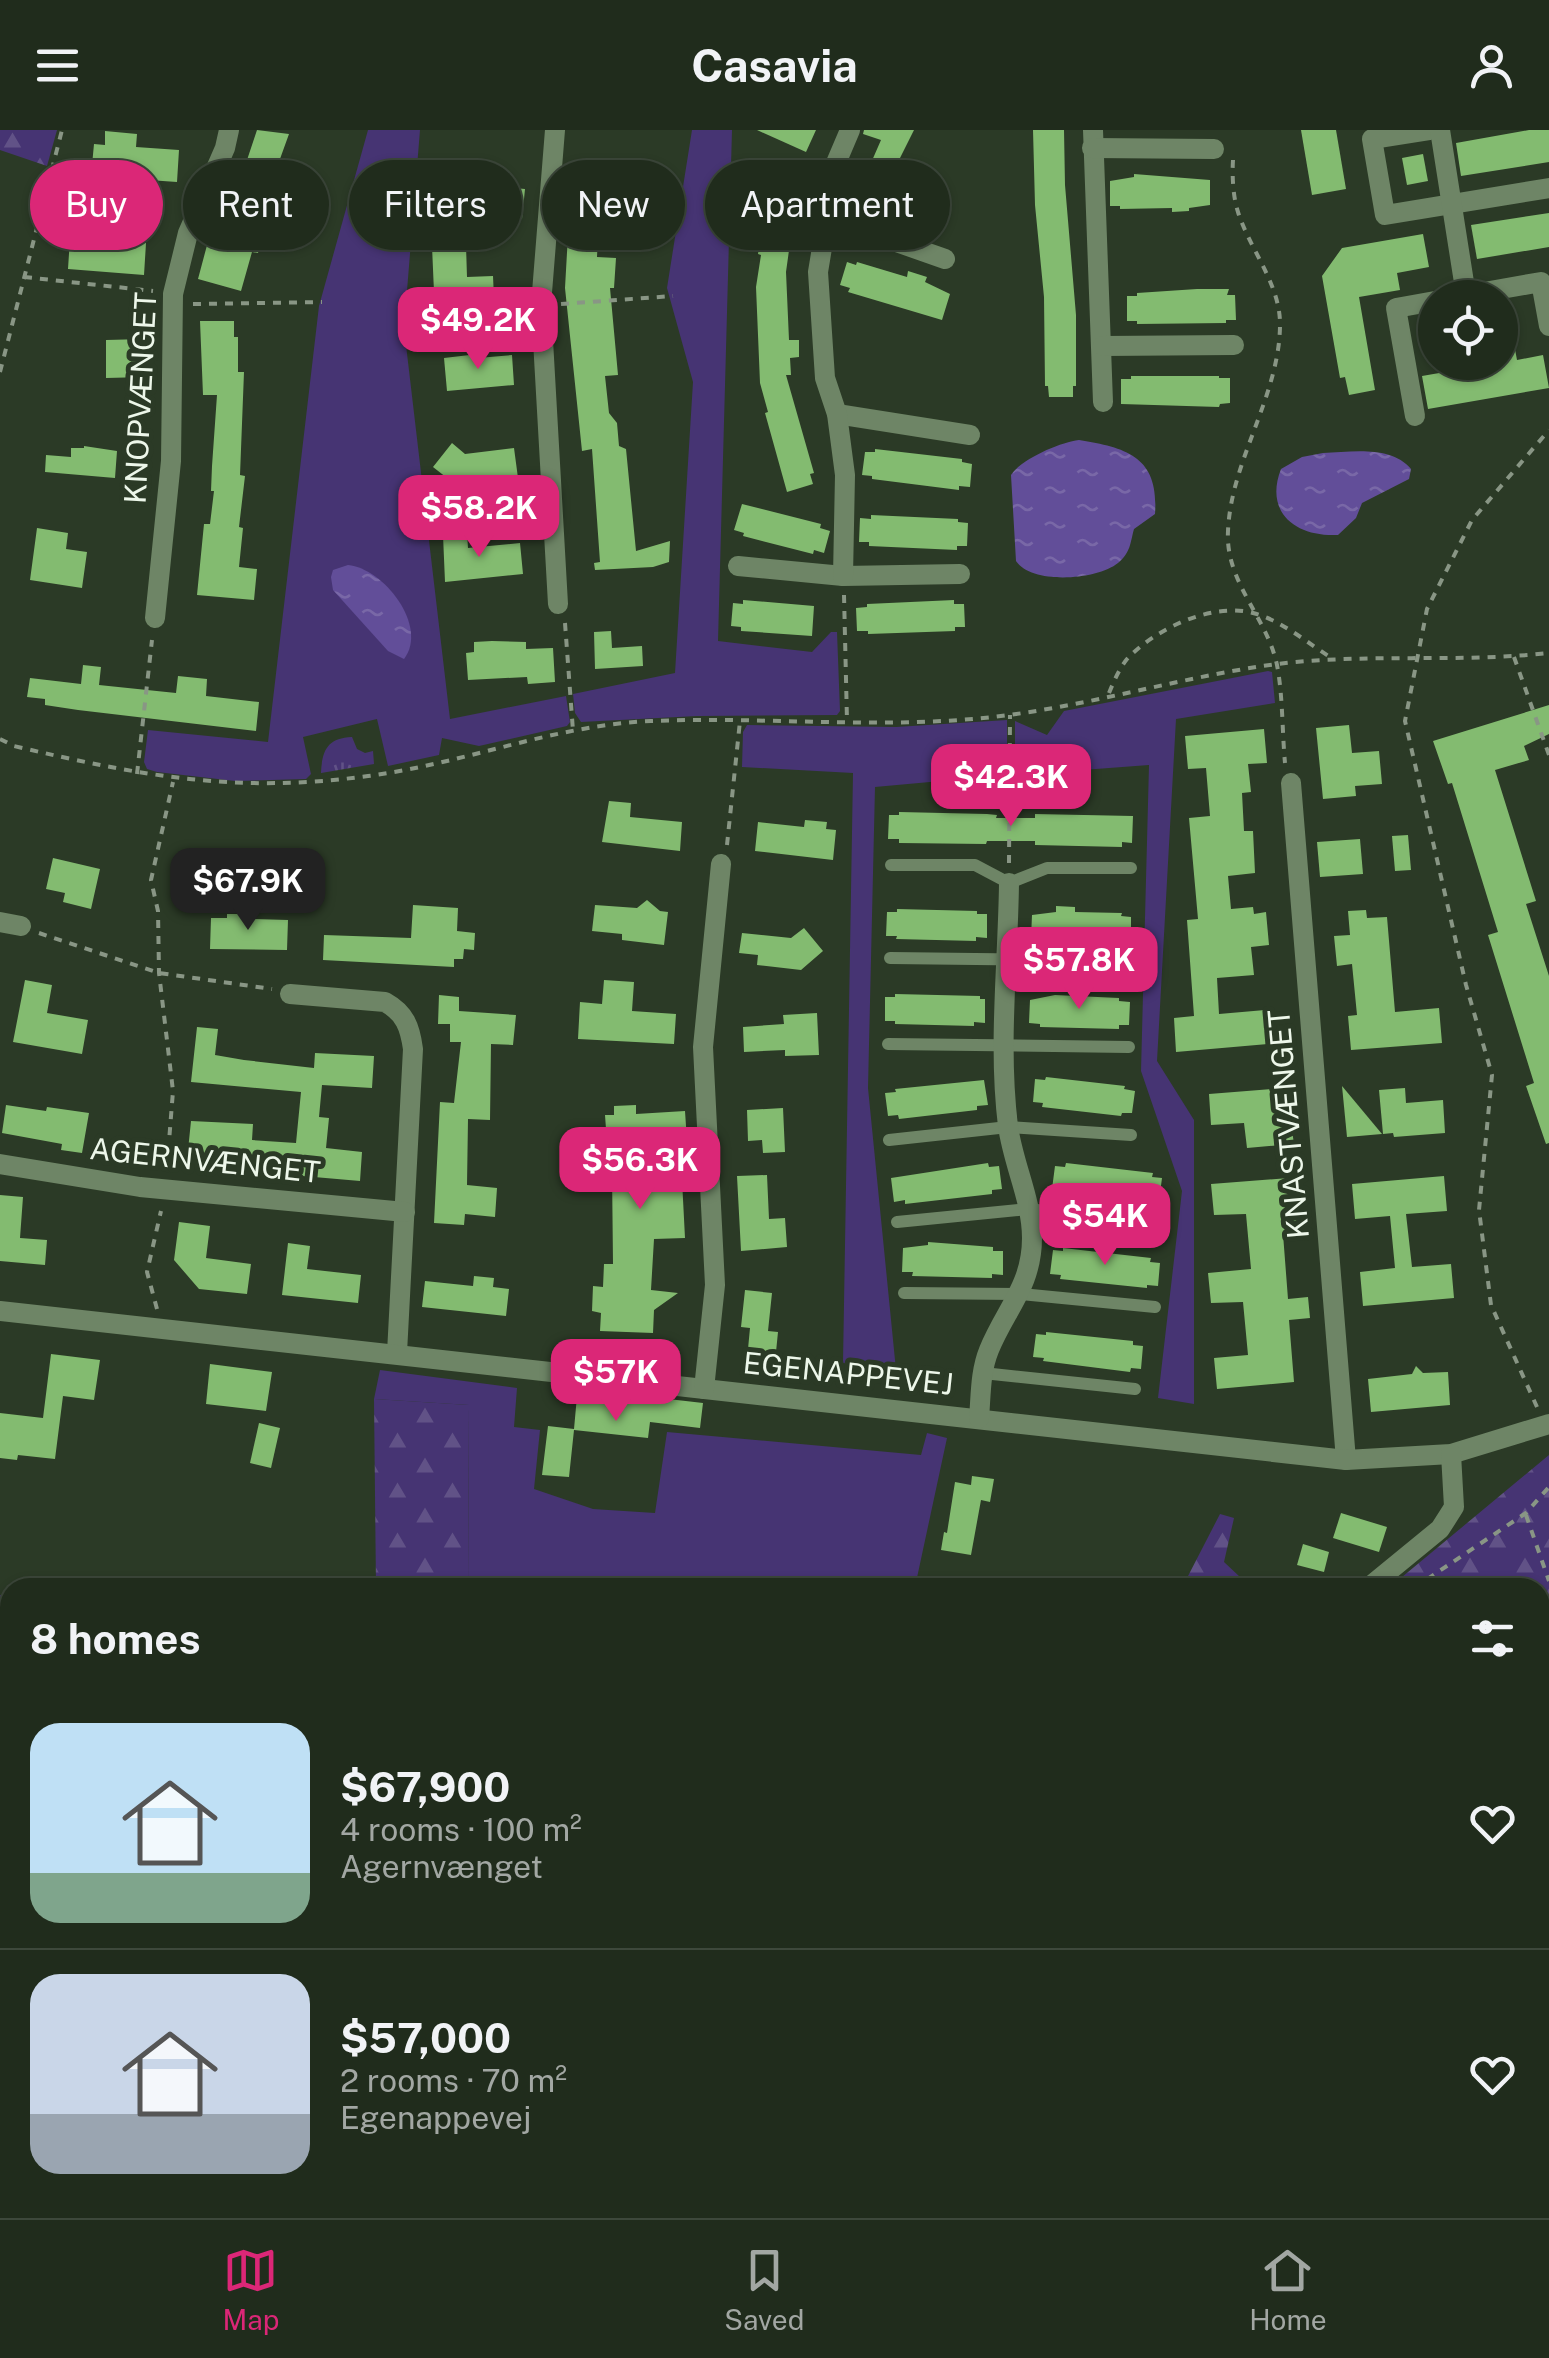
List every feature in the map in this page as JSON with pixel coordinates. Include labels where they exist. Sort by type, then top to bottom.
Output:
[{"type":"street","name":"KNOPVÆNGET","points":[[155,618],[171,461],[173,299],[188,233],[229,130]]},
{"type":"street","points":[[555,130],[541,310],[558,604]]},
{"type":"street","points":[[837,160],[850,130]]},
{"type":"street","points":[[1428,130],[1372,139],[1385,215],[1549,188]]},
{"type":"street","points":[[1440,130],[1458,280]]},
{"type":"street","points":[[1103,402],[1093,139],[1224,149]]},
{"type":"street","points":[[821,250],[820,338],[846,475],[843,576]]},
{"type":"street","points":[[919,250],[945,259]]},
{"type":"street","points":[[1518,286],[1541,282],[1549,326]]},
{"type":"street","points":[[1415,416],[1396,308],[1418,304]]},
{"type":"street","points":[[1102,346],[1234,345]]},
{"type":"street","points":[[837,414],[970,435]]},
{"type":"street","points":[[738,566],[843,576],[960,574]]},
{"type":"street","name":"KNASTVÆNGET","points":[[1291,783],[1346,1460]]},
{"type":"street","points":[[704,1389],[714,1285],[703,1047],[721,864]]},
{"type":"street","points":[[979,1418],[982,1373],[989,1349],[1021,1294],[1032,1236],[1008,1126],[1002,1008],[1008,960],[1009,883]]},
{"type":"street","points":[[290,994],[385,1002],[397,1008],[410,1026],[413,1049],[396,1353]]},
{"type":"street","name":"AGERNVÆNGET","points":[[0,1164],[165,1189],[405,1212]]},
{"type":"street","name":"EGENAPPEVEJ","points":[[0,1311],[1346,1460],[1451,1454],[1543,1415]]},
{"type":"street","points":[[1380,1578],[1440,1529],[1454,1507],[1451,1454]]},
{"type":"lane","points":[[891,865],[975,865],[1009,883],[1047,868],[1131,868]]},
{"type":"lane","points":[[890,958],[1130,962]]},
{"type":"lane","points":[[888,1044],[1129,1047]]},
{"type":"lane","points":[[889,1140],[1008,1126],[1130,1135]]},
{"type":"lane","points":[[897,1222],[1028,1209],[1157,1224]]},
{"type":"lane","points":[[904,1294],[1021,1294],[1155,1307]]},
{"type":"lane","points":[[982,1373],[1135,1389]]},
{"type":"path","points":[[0,372],[62,130]]},
{"type":"path","points":[[1224,149],[1238,211],[1271,284],[1280,322],[1276,364],[1240,470],[1228,528],[1228,552],[1276,664],[1286,779],[1291,783]]},
{"type":"path","points":[[24,278],[173,299],[322,302]]},
{"type":"path","points":[[403,318],[541,310],[673,296]]},
{"type":"path","points":[[1534,1400],[1490,1305],[1480,1210],[1492,1075],[1466,985],[1405,721],[1427,610],[1472,520],[1549,430]]},
{"type":"path","points":[[843,576],[847,721]]},
{"type":"path","points":[[558,604],[565,619],[573,731]]},
{"type":"path","points":[[1107,695],[1119,669],[1131,655],[1174,627],[1208,614],[1253,612],[1333,659]]},
{"type":"path","points":[[137,774],[155,618]]},
{"type":"path","points":[[0,739],[14,746],[137,774],[217,784],[284,785],[372,776],[573,731],[648,721],[924,722],[1010,715],[1276,664],[1549,653]]},
{"type":"path","points":[[1514,657],[1549,755]]},
{"type":"path","points":[[1009,883],[1010,715]]},
{"type":"path","points":[[721,864],[729,841],[740,721]]},
{"type":"path","points":[[162,1328],[147,1272],[165,1189],[173,1091],[159,973],[158,911],[151,880],[174,779]]},
{"type":"path","points":[[10,924],[159,973],[231,981],[290,994]]},
{"type":"path","points":[[1543,1415],[1549,1400]]},
{"type":"path","points":[[1429,1578],[1526,1513],[1549,1487]]},
{"type":"path","points":[[1526,1513],[1548,1578]]},
{"type":"green space","points":[[0,130],[57,130],[49,160],[30,160],[0,150]]},
{"type":"green space","points":[[368,130],[420,130],[418,160],[360,160]]},
{"type":"green space","points":[[692,130],[732,130],[731,160],[705,160],[705,250],[729,250],[718,641],[812,652],[831,632],[837,632],[837,715],[581,722],[575,713],[573,694],[675,673],[693,382],[667,288],[673,250],[685,250],[685,174]]},
{"type":"green space","points":[[349,198],[349,250],[410,250],[404,328],[450,719],[566,696],[570,722],[567,726],[479,746],[442,738],[439,755],[388,766],[377,719],[303,737],[311,774],[306,779],[235,781],[147,769],[144,762],[148,730],[268,742],[319,306]]},
{"type":"green space","points":[[1272,672],[1275,703],[1176,719],[1157,1061],[1194,1120],[1194,1404],[1158,1398],[1182,1191],[1141,1071],[1149,765],[1015,775],[1015,721],[1047,735],[1064,711]]},
{"type":"green space","points":[[1007,720],[1007,775],[875,787],[868,1088],[896,1370],[843,1363],[853,773],[742,767],[743,732],[747,725],[896,727]]},
{"type":"green space","points":[[352,737],[357,749],[373,751],[374,764],[321,773],[331,743]]},
{"type":"green space","points":[[380,1370],[517,1388],[514,1427],[540,1430],[534,1489],[593,1509],[655,1513],[667,1432],[921,1455],[927,1433],[947,1438],[917,1578],[468,1578],[469,1405],[374,1399]]},
{"type":"green space","points":[[374,1399],[469,1405],[468,1578],[376,1578]]},
{"type":"green space","points":[[1549,1455],[1549,1578],[1401,1578]]},
{"type":"green space","points":[[1220,1514],[1234,1518],[1224,1562],[1241,1578],[1187,1578]]},
{"type":"water","points":[[1079,440],[1113,447],[1137,459],[1152,480],[1155,514],[1134,529],[1125,555],[1108,569],[1081,576],[1036,574],[1016,561],[1011,475],[1041,453]]},
{"type":"water","points":[[1370,452],[1393,456],[1411,469],[1409,479],[1362,503],[1356,518],[1338,535],[1309,532],[1297,527],[1280,510],[1277,485],[1281,469],[1302,457]]},
{"type":"water","points":[[348,565],[375,576],[398,601],[411,631],[404,659],[388,651],[333,590],[333,570]]},
{"type":"building","points":[[257,130],[289,134],[280,160],[247,160]]},
{"type":"building","points":[[757,130],[816,130],[806,152]]},
{"type":"building","points":[[864,130],[914,130],[899,160],[872,160],[881,140],[863,134]]},
{"type":"building","points":[[1033,130],[1064,130],[1076,315],[1073,397],[1049,397],[1045,386],[1044,297]]},
{"type":"building","points":[[1301,130],[1336,130],[1346,189],[1312,195]]},
{"type":"building","points":[[1549,130],[1549,162],[1461,176],[1456,143]]},
{"type":"building","points":[[105,131],[137,134],[136,147],[179,150],[177,182],[163,181],[163,160],[92,160],[94,144],[105,145]]},
{"type":"building","points":[[1423,154],[1428,181],[1407,185],[1402,158]]},
{"type":"building","points":[[1134,174],[1210,180],[1210,205],[1172,212],[1172,208],[1110,206],[1110,181]]},
{"type":"building","points":[[1549,213],[1549,247],[1477,259],[1471,225]]},
{"type":"building","points":[[1423,234],[1429,267],[1397,273],[1400,290],[1359,297],[1375,390],[1349,395],[1345,377],[1340,378],[1322,276],[1342,248]]},
{"type":"building","points":[[69,250],[146,250],[144,275],[68,269]]},
{"type":"building","points":[[206,250],[259,250],[252,252],[241,291],[198,279]]},
{"type":"building","points":[[432,250],[466,250],[467,277],[493,276],[494,298],[467,299],[467,292],[434,292]]},
{"type":"building","points":[[567,250],[597,250],[597,257],[616,258],[614,288],[610,288],[618,375],[605,376],[609,413],[617,423],[619,446],[626,449],[636,551],[670,541],[669,562],[653,567],[595,570],[594,563],[600,562],[592,449],[582,451],[565,288]]},
{"type":"building","points":[[759,250],[789,250],[786,272],[789,340],[799,340],[799,357],[790,358],[791,375],[786,375],[814,473],[810,474],[813,484],[787,492],[760,383]]},
{"type":"building","points":[[847,262],[907,277],[908,271],[927,277],[925,282],[950,294],[942,320],[848,292],[850,288],[840,285]]},
{"type":"building","points":[[1229,289],[1227,295],[1235,295],[1236,320],[1137,324],[1127,321],[1127,296]]},
{"type":"building","points":[[200,321],[234,321],[234,337],[238,337],[238,372],[244,372],[240,475],[245,476],[239,567],[257,569],[254,600],[197,595],[204,524],[210,524],[214,491],[217,395],[203,395]]},
{"type":"building","points":[[145,339],[145,377],[106,378],[106,340]]},
{"type":"building","points":[[478,354],[478,358],[512,355],[514,385],[447,391],[444,358]]},
{"type":"building","points":[[1543,355],[1549,388],[1428,409],[1423,380],[1518,380],[1518,360]]},
{"type":"building","points":[[1230,378],[1230,403],[1219,407],[1121,404],[1121,379]]},
{"type":"building","points":[[452,443],[465,454],[514,448],[518,478],[456,485],[433,467]]},
{"type":"building","points":[[71,448],[117,451],[115,478],[45,472],[46,455],[71,457]]},
{"type":"building","points":[[875,449],[962,459],[972,464],[970,487],[959,486],[959,490],[862,475],[865,452]]},
{"type":"building","points":[[742,504],[821,524],[820,528],[830,531],[824,553],[814,550],[813,554],[743,536],[744,533],[734,530]]},
{"type":"building","points":[[871,515],[958,519],[968,523],[967,546],[957,546],[957,550],[869,546],[869,542],[859,542],[860,518],[871,519]]},
{"type":"building","points":[[37,528],[68,533],[66,549],[87,552],[82,588],[30,580]]},
{"type":"building","points":[[467,533],[468,548],[520,543],[523,574],[445,582],[443,535]]},
{"type":"building","points":[[743,600],[814,606],[812,636],[741,631],[741,627],[731,626],[733,603],[743,604]]},
{"type":"building","points":[[954,600],[954,604],[964,604],[965,627],[955,627],[955,631],[857,631],[856,608],[867,604]]},
{"type":"building","points":[[611,631],[612,648],[642,646],[643,666],[595,669],[594,632]]},
{"type":"building","points":[[474,642],[526,642],[526,649],[553,648],[555,682],[528,684],[527,677],[468,680],[466,653],[474,652]]},
{"type":"building","points":[[83,665],[101,667],[99,685],[176,693],[178,676],[207,679],[206,696],[259,702],[256,731],[78,710],[45,705],[45,699],[27,697],[30,678],[81,684]]},
{"type":"building","points":[[1549,705],[1549,734],[1524,746],[1529,760],[1495,770],[1536,901],[1526,904],[1549,976],[1546,1144],[1526,1086],[1534,1083],[1488,935],[1498,932],[1452,783],[1448,784],[1433,741]]},
{"type":"building","points":[[1349,725],[1352,753],[1379,751],[1382,784],[1355,786],[1356,796],[1323,799],[1316,728]]},
{"type":"building","points":[[1264,729],[1267,763],[1248,764],[1251,792],[1242,793],[1244,831],[1253,831],[1255,873],[1228,876],[1231,909],[1253,907],[1254,914],[1266,912],[1269,945],[1251,947],[1254,975],[1217,978],[1219,1014],[1265,1010],[1268,1044],[1176,1052],[1174,1018],[1194,1016],[1187,920],[1198,919],[1189,818],[1210,816],[1206,768],[1188,769],[1185,736]]},
{"type":"building","points":[[609,801],[631,803],[630,817],[682,822],[680,851],[602,842]]},
{"type":"building","points":[[987,814],[997,815],[996,818],[1035,818],[1035,814],[1133,816],[1132,843],[1122,842],[1122,847],[1035,845],[1035,841],[899,843],[899,839],[888,839],[889,815]]},
{"type":"building","points":[[805,820],[827,822],[826,829],[836,830],[833,860],[755,851],[758,822],[804,827]]},
{"type":"building","points":[[1408,835],[1411,870],[1395,871],[1392,836]]},
{"type":"building","points":[[1360,839],[1363,874],[1320,877],[1317,842]]},
{"type":"building","points":[[53,858],[100,869],[91,909],[63,902],[65,893],[46,889]]},
{"type":"building","points":[[647,900],[660,911],[668,912],[664,945],[622,940],[622,934],[592,931],[595,905],[637,908]]},
{"type":"building","points":[[413,905],[458,908],[457,931],[475,933],[474,950],[464,949],[463,959],[454,959],[454,967],[323,960],[324,935],[411,938]]},
{"type":"building","points":[[1056,906],[1075,907],[1075,912],[1122,913],[1121,916],[1131,917],[1131,940],[1041,942],[1041,938],[1031,938],[1032,915],[1056,912]]},
{"type":"building","points":[[897,909],[987,914],[987,938],[976,937],[976,941],[886,936],[887,912]]},
{"type":"building","points":[[1366,910],[1367,918],[1387,917],[1395,1012],[1439,1008],[1442,1043],[1351,1050],[1348,1016],[1357,1015],[1352,964],[1337,966],[1334,936],[1350,935],[1348,911]]},
{"type":"building","points":[[227,914],[288,920],[287,950],[210,949],[211,918],[227,918]]},
{"type":"building","points":[[804,928],[823,951],[801,970],[757,965],[758,955],[739,953],[742,933],[791,938]]},
{"type":"building","points":[[25,980],[52,985],[47,1013],[88,1020],[82,1054],[13,1042]]},
{"type":"building","points":[[604,980],[634,982],[632,1011],[676,1014],[674,1044],[578,1039],[580,1002],[602,1004]]},
{"type":"building","points":[[439,995],[459,997],[459,1011],[516,1015],[513,1045],[491,1044],[490,1120],[468,1119],[467,1185],[497,1188],[495,1217],[465,1214],[464,1225],[434,1223],[440,1102],[454,1103],[461,1042],[450,1042],[450,1024],[438,1024]]},
{"type":"building","points":[[1055,995],[1130,1002],[1129,1025],[1119,1025],[1119,1029],[1040,1027],[1029,1023],[1030,1000]]},
{"type":"building","points":[[980,996],[985,999],[985,1023],[974,1022],[974,1026],[885,1021],[885,997]]},
{"type":"building","points":[[817,1013],[819,1055],[785,1056],[785,1050],[744,1052],[743,1027],[784,1024],[783,1015]]},
{"type":"building","points":[[197,1027],[218,1029],[215,1055],[244,1060],[314,1068],[315,1053],[374,1056],[372,1088],[322,1085],[319,1117],[329,1118],[326,1148],[362,1152],[360,1181],[291,1175],[291,1170],[249,1166],[248,1173],[227,1171],[228,1165],[187,1160],[191,1121],[253,1124],[252,1140],[296,1143],[301,1092],[191,1082]]},
{"type":"building","points":[[1035,1079],[1125,1086],[1124,1089],[1135,1091],[1132,1113],[1121,1116],[1042,1107],[1043,1103],[1033,1102]]},
{"type":"building","points":[[984,1080],[988,1105],[977,1106],[977,1110],[899,1119],[898,1115],[888,1116],[885,1093],[896,1092],[895,1089]]},
{"type":"building","points":[[1342,1086],[1382,1134],[1347,1137]]},
{"type":"building","points":[[1286,1088],[1294,1144],[1247,1148],[1244,1123],[1211,1125],[1209,1094]]},
{"type":"building","points":[[1405,1088],[1406,1103],[1443,1100],[1445,1133],[1394,1137],[1393,1133],[1383,1134],[1379,1090]]},
{"type":"building","points":[[6,1105],[89,1113],[82,1153],[61,1150],[62,1144],[2,1133]]},
{"type":"building","points":[[636,1105],[636,1114],[685,1111],[687,1141],[680,1141],[685,1238],[654,1239],[651,1290],[678,1293],[654,1310],[653,1333],[600,1331],[601,1313],[592,1311],[593,1286],[603,1287],[604,1264],[613,1264],[612,1170],[603,1171],[601,1129],[606,1129],[605,1115],[614,1115],[614,1106]]},
{"type":"building","points":[[783,1108],[785,1152],[763,1153],[762,1140],[748,1141],[747,1110]]},
{"type":"building","points":[[988,1163],[989,1167],[999,1166],[1002,1189],[992,1190],[992,1194],[894,1202],[891,1178]]},
{"type":"building","points":[[1066,1163],[1153,1173],[1152,1177],[1162,1178],[1159,1201],[1149,1200],[1149,1204],[1062,1194],[1062,1190],[1052,1189],[1055,1166],[1065,1167]]},
{"type":"building","points":[[767,1175],[769,1219],[785,1218],[787,1247],[741,1251],[737,1176]]},
{"type":"building","points":[[1444,1176],[1447,1211],[1406,1214],[1412,1267],[1451,1264],[1454,1298],[1363,1306],[1360,1272],[1395,1268],[1390,1216],[1355,1219],[1352,1184]]},
{"type":"building","points":[[1289,1178],[1292,1212],[1300,1211],[1302,1232],[1283,1234],[1288,1299],[1308,1297],[1310,1318],[1289,1320],[1294,1382],[1217,1389],[1214,1358],[1248,1355],[1243,1302],[1211,1303],[1208,1273],[1251,1269],[1246,1214],[1214,1215],[1211,1184]]},
{"type":"building","points":[[0,1195],[23,1197],[20,1238],[47,1240],[45,1265],[0,1261]]},
{"type":"building","points":[[179,1222],[210,1226],[206,1258],[251,1264],[247,1294],[199,1289],[174,1260]]},
{"type":"building","points":[[928,1242],[1003,1251],[1003,1275],[912,1276],[913,1272],[902,1272],[903,1248]]},
{"type":"building","points":[[288,1243],[310,1246],[307,1269],[361,1275],[358,1303],[282,1295]]},
{"type":"building","points":[[1053,1250],[1151,1258],[1150,1262],[1160,1263],[1158,1286],[1060,1279],[1061,1275],[1050,1274]]},
{"type":"building","points":[[474,1276],[494,1278],[493,1287],[509,1289],[506,1316],[422,1307],[425,1281],[473,1286]]},
{"type":"building","points":[[745,1290],[772,1293],[768,1331],[778,1332],[776,1352],[748,1349],[750,1328],[741,1327]]},
{"type":"building","points":[[1036,1334],[1133,1341],[1133,1345],[1143,1346],[1141,1369],[1131,1368],[1130,1372],[1033,1357]]},
{"type":"building","points":[[51,1354],[100,1360],[94,1400],[63,1396],[55,1459],[18,1455],[17,1460],[0,1458],[0,1413],[43,1418]]},
{"type":"building","points":[[210,1364],[272,1372],[266,1411],[206,1404]]},
{"type":"building","points":[[1416,1366],[1423,1373],[1448,1372],[1450,1405],[1371,1412],[1368,1379],[1412,1374]]},
{"type":"building","points":[[625,1394],[703,1403],[700,1428],[650,1422],[648,1438],[574,1430],[569,1477],[542,1475],[548,1426],[574,1429],[577,1396],[624,1401]]},
{"type":"building","points":[[259,1423],[280,1428],[271,1468],[250,1463]]},
{"type":"building","points":[[972,1476],[994,1479],[990,1502],[981,1500],[971,1555],[941,1550],[955,1482],[971,1485]]},
{"type":"building","points":[[1341,1513],[1387,1527],[1379,1552],[1333,1538]]},
{"type":"building","points":[[1303,1544],[1329,1552],[1324,1572],[1297,1565]]}]
